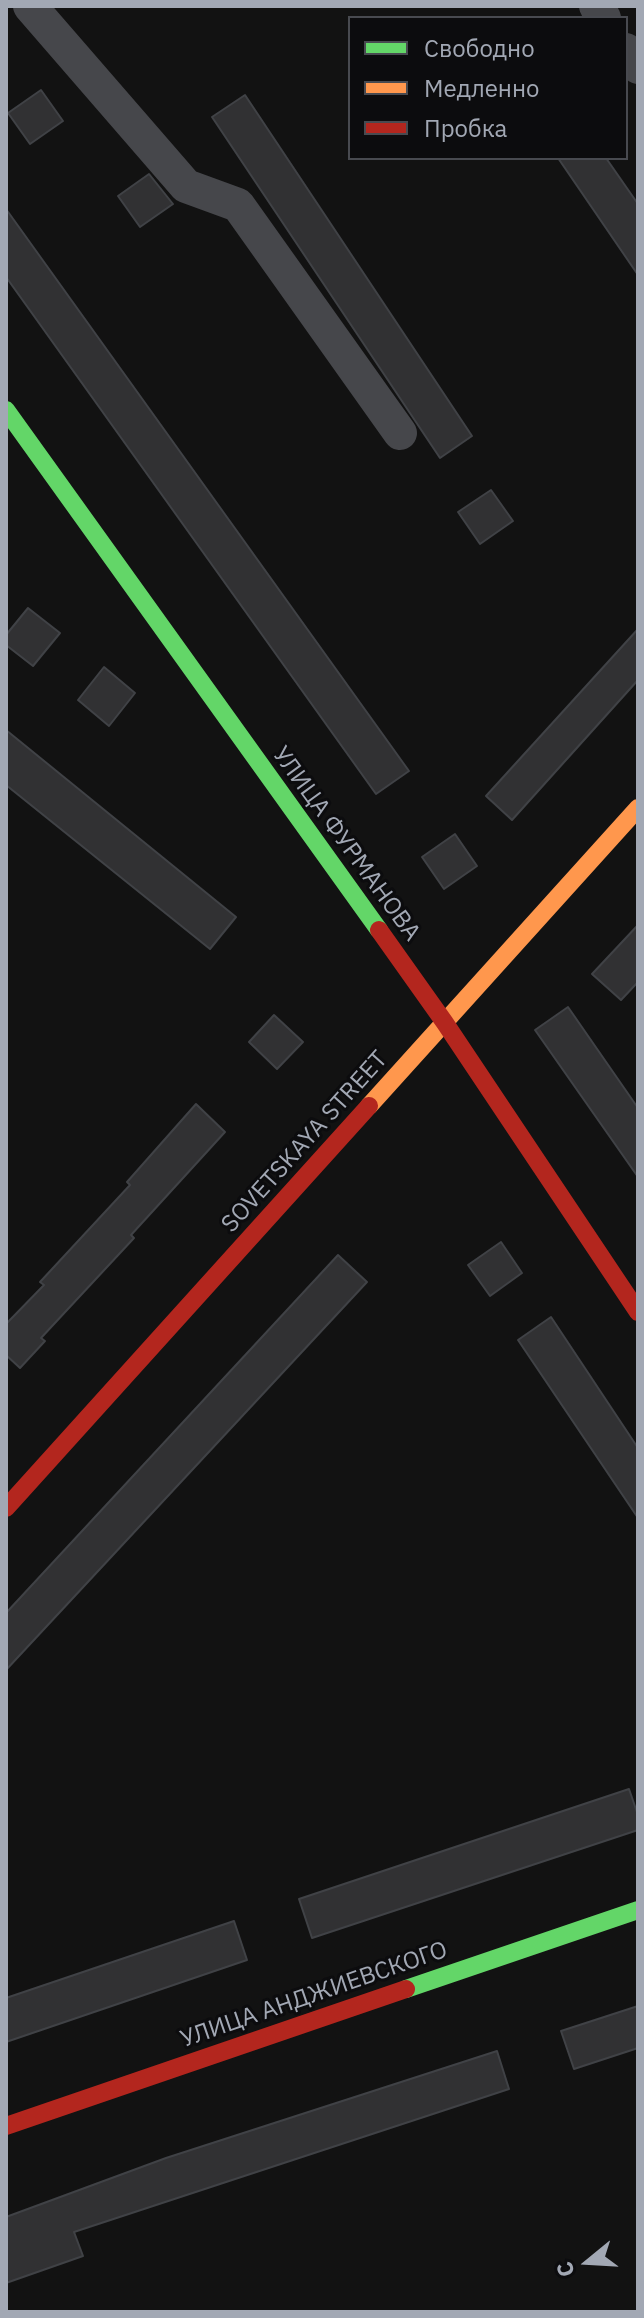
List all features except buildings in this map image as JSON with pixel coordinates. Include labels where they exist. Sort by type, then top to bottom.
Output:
[{"type":"street","points":[[6,19],[14,6]]},
{"type":"street","points":[[30,6],[186,186],[238,205],[400,433]]},
{"type":"street","name":"УЛИЦА ФУРМАНОВА","points":[[6,410],[445,1023],[638,1312]]},
{"type":"street","name":"SOVETSKAYA STREET","points":[[6,1508],[638,808]]},
{"type":"street","name":"УЛИЦА АНДЖИЕВСКОГО","points":[[6,2126],[638,1910]]},
{"type":"traffic: fast","points":[[6,410],[379,930]]},
{"type":"traffic: fast","points":[[406,1989],[638,1910]]},
{"type":"traffic: slow","points":[[369,1106],[638,808]]},
{"type":"traffic: jam","points":[[379,930],[445,1023],[638,1312]]},
{"type":"traffic: jam","points":[[6,1508],[369,1106]]},
{"type":"traffic: jam","points":[[6,2126],[406,1989]]}]
